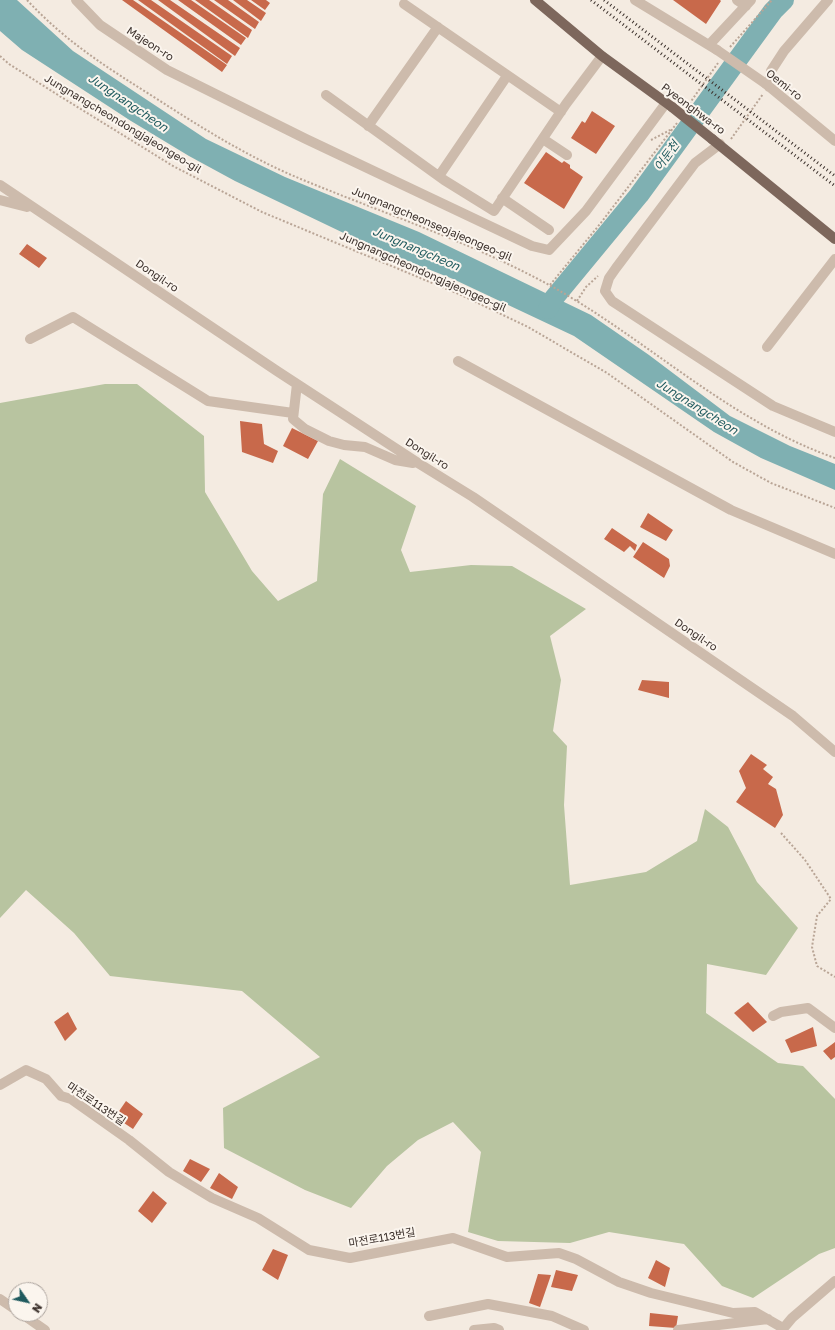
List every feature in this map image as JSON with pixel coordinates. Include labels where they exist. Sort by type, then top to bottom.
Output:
[{"type":"main road","name":"Pyeonghwa-ro","points":[[535,0],[602,56],[669,105],[835,239]]},
{"type":"street","name":"Majeon-ro","points":[[77,0],[100,25],[167,70],[493,229],[532,246],[549,250],[586,211],[669,105]]},
{"type":"street","name":"Oemi-ro","points":[[635,0],[713,48],[767,86],[835,141]]},
{"type":"street","points":[[713,48],[749,3],[737,0]]},
{"type":"street","points":[[767,86],[772,71],[784,51],[828,0]]},
{"type":"street","points":[[404,4],[561,112]]},
{"type":"street","points":[[368,126],[438,27]]},
{"type":"street","points":[[326,96],[439,176],[494,211],[561,112],[602,56]]},
{"type":"street","points":[[439,176],[507,76]]},
{"type":"street","points":[[543,139],[567,156]]},
{"type":"street","points":[[716,142],[695,163],[616,268],[609,278],[605,291],[612,301],[773,406],[835,432]]},
{"type":"street","name":"Dongil-ro","points":[[0,185],[418,464],[473,497],[793,716],[835,752]]},
{"type":"street","points":[[502,198],[549,230]]},
{"type":"street","points":[[0,200],[34,209]]},
{"type":"street","points":[[768,347],[835,259]]},
{"type":"street","points":[[30,339],[73,317],[130,351],[208,401],[293,413]]},
{"type":"street","points":[[458,361],[731,510],[835,554]]},
{"type":"street","points":[[297,384],[293,420],[304,429],[329,441],[344,445],[365,447],[395,460],[418,464]]},
{"type":"street","points":[[773,1016],[781,1012],[808,1008],[835,1028]]},
{"type":"street","name":"마전로113번길","points":[[0,1085],[26,1070],[46,1080],[61,1096],[71,1099],[129,1140],[169,1172],[212,1198],[258,1218],[309,1250],[350,1258],[453,1238],[506,1258],[559,1253],[576,1259],[619,1282],[651,1293],[733,1313],[754,1312],[783,1329]]},
{"type":"street","points":[[783,1329],[797,1313],[835,1281]]},
{"type":"street","points":[[428,1316],[488,1304],[552,1316],[584,1330]]},
{"type":"street","points":[[678,1330],[737,1324],[768,1319]]},
{"type":"street","points":[[34,1322],[45,1330]]},
{"type":"street","points":[[474,1330],[494,1328],[499,1330]]},
{"type":"path","name":"Jungnangcheonseojajeongeo-gil","points":[[27,0],[62,34],[92,58],[241,151],[297,178],[464,245],[550,285],[577,301],[746,415],[792,440],[835,458]]},
{"type":"path","points":[[730,48],[772,0]]},
{"type":"path","name":"Jungnangcheondongjajeongeo-gil","points":[[0,56],[9,64],[173,166],[262,212],[462,295],[528,327],[607,373],[733,462],[771,483],[835,508]]},
{"type":"path","points":[[686,110],[720,60]]},
{"type":"path","points":[[731,139],[767,86]]},
{"type":"path","points":[[550,285],[600,224],[677,122]]},
{"type":"path","points":[[577,301],[586,287],[603,272],[616,268]]},
{"type":"path","points":[[781,833],[805,860],[831,899],[817,916],[812,947],[817,966],[835,977]]},
{"type":"green space","points":[[105,384],[137,384],[204,436],[205,492],[252,571],[278,601],[317,581],[323,494],[340,459],[416,506],[401,550],[410,572],[471,565],[512,566],[586,609],[550,636],[561,680],[553,731],[567,746],[564,805],[570,885],[646,872],[697,841],[705,809],[728,827],[757,882],[798,928],[766,975],[707,964],[706,1013],[778,1063],[803,1066],[835,1099],[835,1248],[819,1254],[753,1298],[722,1286],[684,1244],[609,1232],[570,1243],[498,1241],[468,1232],[481,1152],[453,1122],[418,1140],[387,1166],[351,1208],[305,1190],[224,1148],[223,1108],[320,1057],[242,991],[110,976],[74,933],[26,890],[0,918],[0,403]]},
{"type":"water","name":"Jungnangcheon","points":[[0,0],[17,0],[73,51],[206,139],[285,177],[419,232],[591,315],[649,355],[730,416],[790,446],[835,464],[835,490],[761,458],[714,432],[574,336],[453,279],[375,248],[235,181],[189,156],[131,121],[22,50],[0,31]]},
{"type":"building","points":[[122,0],[133,0],[227,65],[222,72]]},
{"type":"building","points":[[138,0],[151,0],[232,56],[227,64]]},
{"type":"building","points":[[158,0],[170,0],[240,48],[235,56]]},
{"type":"building","points":[[178,0],[191,0],[246,38],[241,45]]},
{"type":"building","points":[[195,0],[209,0],[252,30],[248,38]]},
{"type":"building","points":[[214,0],[228,0],[259,22],[255,29]]},
{"type":"building","points":[[233,0],[247,0],[266,13],[261,21]]},
{"type":"building","points":[[251,0],[266,0],[270,3],[265,10]]},
{"type":"building","points":[[673,0],[720,0],[721,1],[706,24]]},
{"type":"building","points":[[592,111],[615,126],[596,154],[571,138],[582,121],[585,123]]},
{"type":"building","points":[[546,152],[562,163],[564,161],[570,165],[570,168],[583,177],[564,209],[524,183]]},
{"type":"building","points":[[27,244],[47,258],[39,268],[19,254]]},
{"type":"building","points":[[240,421],[262,424],[264,444],[278,451],[273,463],[242,452]]},
{"type":"building","points":[[292,428],[318,441],[308,459],[283,446]]},
{"type":"building","points":[[648,513],[673,530],[666,541],[640,527]]},
{"type":"building","points":[[612,528],[637,545],[635,551],[630,546],[624,552],[604,539]]},
{"type":"building","points":[[643,542],[669,559],[670,566],[664,578],[633,557]]},
{"type":"building","points":[[642,680],[669,682],[669,698],[638,690]]},
{"type":"building","points":[[751,754],[767,765],[763,769],[773,777],[768,784],[776,789],[783,815],[775,828],[736,802],[746,788],[739,771]]},
{"type":"building","points":[[748,1002],[767,1022],[753,1032],[734,1013]]},
{"type":"building","points":[[68,1012],[77,1029],[65,1041],[54,1022]]},
{"type":"building","points":[[813,1027],[817,1046],[791,1053],[785,1040]]},
{"type":"building","points":[[835,1042],[835,1057],[831,1060],[823,1051]]},
{"type":"building","points":[[126,1101],[143,1114],[133,1129],[115,1117]]},
{"type":"building","points":[[190,1159],[210,1169],[201,1182],[183,1171]]},
{"type":"building","points":[[219,1173],[238,1187],[232,1199],[210,1188]]},
{"type":"building","points":[[153,1191],[167,1203],[152,1223],[138,1211]]},
{"type":"building","points":[[273,1249],[288,1255],[278,1280],[262,1270]]},
{"type":"building","points":[[656,1260],[670,1268],[665,1287],[648,1278]]},
{"type":"building","points":[[556,1270],[578,1275],[572,1291],[551,1287]]},
{"type":"building","points":[[538,1274],[551,1275],[540,1307],[529,1303]]},
{"type":"building","points":[[650,1313],[678,1316],[676,1328],[649,1326]]},
{"type":"waterway","name":"어둔천","points":[[548,309],[554,298],[639,195],[773,11],[784,0]]},
{"type":"railway","points":[[591,0],[835,186]]},
{"type":"railway","points":[[604,0],[835,176]]}]
